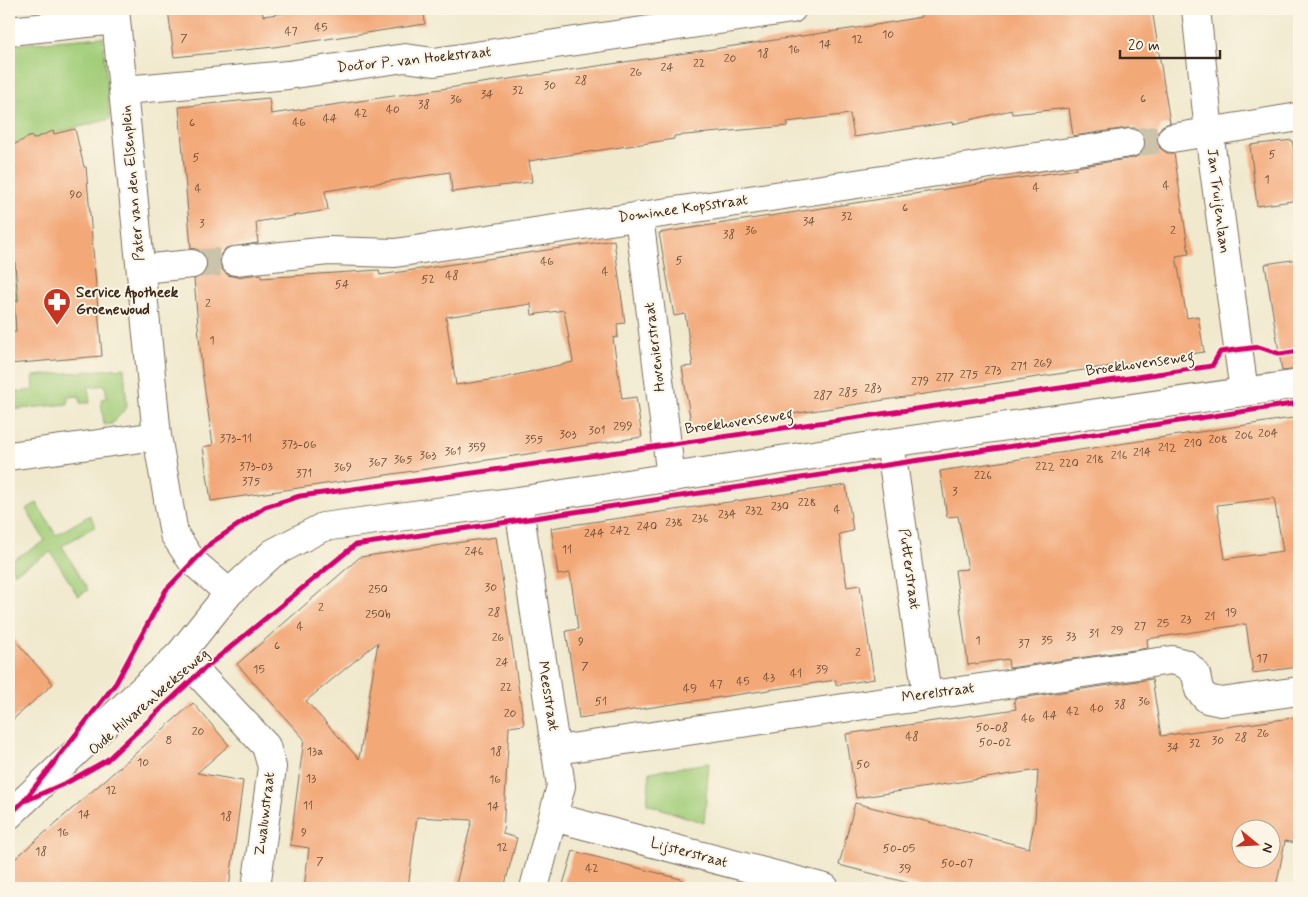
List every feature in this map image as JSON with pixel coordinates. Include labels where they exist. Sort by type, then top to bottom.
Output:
[{"type":"street","name":"Doctor P. van Hoekstraat","points":[[125,90],[288,75],[405,58],[434,62],[792,9]]},
{"type":"street","name":"Jan Truijenlaan","points":[[1196,9],[1209,132],[1244,392]]},
{"type":"street","name":"Pater van den Elsenplein","points":[[9,31],[116,14],[125,90],[156,436],[174,534],[192,561],[229,593]]},
{"type":"street","points":[[1172,138],[1299,117]]},
{"type":"street","name":"Dominee Kopsstraat","points":[[235,261],[328,251],[395,253],[1130,143]]},
{"type":"street","name":"Hovenierstraat","points":[[639,216],[671,478]]},
{"type":"street","points":[[141,269],[192,264]]},
{"type":"street","points":[[229,593],[273,553],[323,527],[518,501],[890,443],[1299,384]]},
{"type":"street","points":[[9,456],[156,436]]},
{"type":"street","name":"Putterstraat","points":[[890,443],[927,695]]},
{"type":"street","name":"Meesstraat","points":[[518,501],[561,786],[534,888]]},
{"type":"street","name":"Oude Hilvarenbeekseweg","points":[[9,815],[180,654],[229,593]]},
{"type":"street","name":"Zwaluwstraat","points":[[180,654],[266,746],[272,767],[256,888]]},
{"type":"street","name":"Merelstraat","points":[[557,750],[1172,660],[1186,664],[1196,674],[1199,690],[1208,699],[1221,702],[1299,691]]},
{"type":"street","name":"Lijsterstraat","points":[[553,817],[825,888]]},
{"type":"green space","points":[[103,37],[110,119],[9,145],[9,45]]},
{"type":"green space","points":[[13,241],[18,301],[9,301],[9,242]]},
{"type":"green space","points":[[124,368],[127,407],[112,424],[104,425],[101,399],[107,398],[105,385],[88,387],[90,403],[80,403],[80,396],[68,397],[68,404],[9,410],[9,393],[34,390],[33,376]]},
{"type":"green space","points":[[37,503],[56,535],[90,515],[96,526],[62,546],[88,590],[78,596],[51,552],[14,573],[9,562],[45,541],[26,509]]},
{"type":"green space","points":[[709,763],[704,823],[647,804],[650,772]]},
{"type":"building","points":[[168,9],[262,9],[263,16],[313,9],[424,9],[425,24],[274,47],[174,57]]},
{"type":"building","points":[[920,9],[1152,9],[1170,123],[1162,126],[1158,132],[1157,140],[1160,148],[1167,153],[1174,153],[1189,254],[1176,256],[1187,318],[1198,316],[1204,352],[692,429],[682,367],[693,366],[685,314],[674,316],[659,233],[1077,169],[1076,167],[1133,158],[1140,155],[1145,148],[1145,141],[1142,133],[1135,128],[1073,136],[1069,108],[1012,114],[1011,110],[953,124],[953,122],[854,137],[850,114],[787,122],[788,126],[674,136],[674,139],[529,161],[532,182],[452,192],[450,172],[325,191],[328,210],[256,222],[258,243],[226,248],[221,254],[219,262],[223,271],[228,275],[236,277],[261,274],[261,278],[379,270],[380,275],[614,240],[625,323],[617,324],[618,337],[613,338],[622,399],[636,397],[642,437],[211,501],[203,447],[213,445],[202,371],[194,279],[206,271],[208,263],[199,250],[191,248],[179,107],[269,98],[271,114],[921,17]],"holes":[[[531,304],[532,315],[564,310],[573,362],[503,378],[456,385],[446,317]]]},
{"type":"building","points":[[75,129],[84,167],[86,167],[102,356],[9,364],[9,333],[16,332],[14,301],[18,301],[13,241],[9,242],[9,147],[31,136],[33,139],[53,131],[54,134]]},
{"type":"building","points":[[1292,140],[1299,184],[1299,200],[1257,206],[1250,145]]},
{"type":"building","points":[[1299,259],[1299,369],[1282,371],[1265,264]]},
{"type":"building","points":[[1299,417],[1299,667],[1253,673],[1246,624],[1147,639],[1148,648],[1009,668],[1008,659],[968,665],[955,570],[968,569],[958,516],[947,517],[940,471]],"holes":[[[1274,498],[1283,551],[1225,559],[1217,505]]]},
{"type":"building","points":[[846,485],[853,531],[839,534],[847,587],[860,585],[874,679],[836,685],[836,680],[579,718],[566,631],[578,629],[570,573],[558,575],[551,528]]},
{"type":"building","points":[[496,537],[524,725],[509,727],[503,834],[517,838],[504,888],[455,888],[472,820],[417,817],[408,888],[304,888],[309,848],[290,845],[304,739],[237,664],[360,557]],"holes":[[[378,642],[359,759],[306,701]]]},
{"type":"building","points":[[9,633],[53,684],[9,723]]},
{"type":"building","points":[[1152,679],[1161,736],[1299,717],[1299,826],[1296,843],[1285,841],[1280,867],[1280,820],[1230,820],[1230,870],[1279,870],[1276,888],[928,888],[839,865],[855,803],[1029,848],[1035,819],[1038,770],[856,798],[846,734],[1016,709],[1014,699]]},
{"type":"building","points":[[193,703],[229,745],[197,773],[243,781],[229,888],[9,888],[9,864]]},
{"type":"building","points":[[573,851],[681,879],[680,888],[562,888]]},
{"type":"tunnel","points":[[1130,143],[1172,138]]},
{"type":"tunnel","points":[[192,264],[235,261]]},
{"type":"cycle path","name":"Broekhovenseweg","points":[[9,815],[24,801],[116,683],[166,590],[211,543],[265,507],[300,496],[452,476],[1212,366],[1220,352],[1259,347],[1280,354],[1299,351]]},
{"type":"cycle path","points":[[27,800],[68,782],[107,760],[199,673],[355,545],[1299,403]]},
{"type":"place","name":"Service Apotheek Groenewoud","points":[[57,326]]}]
